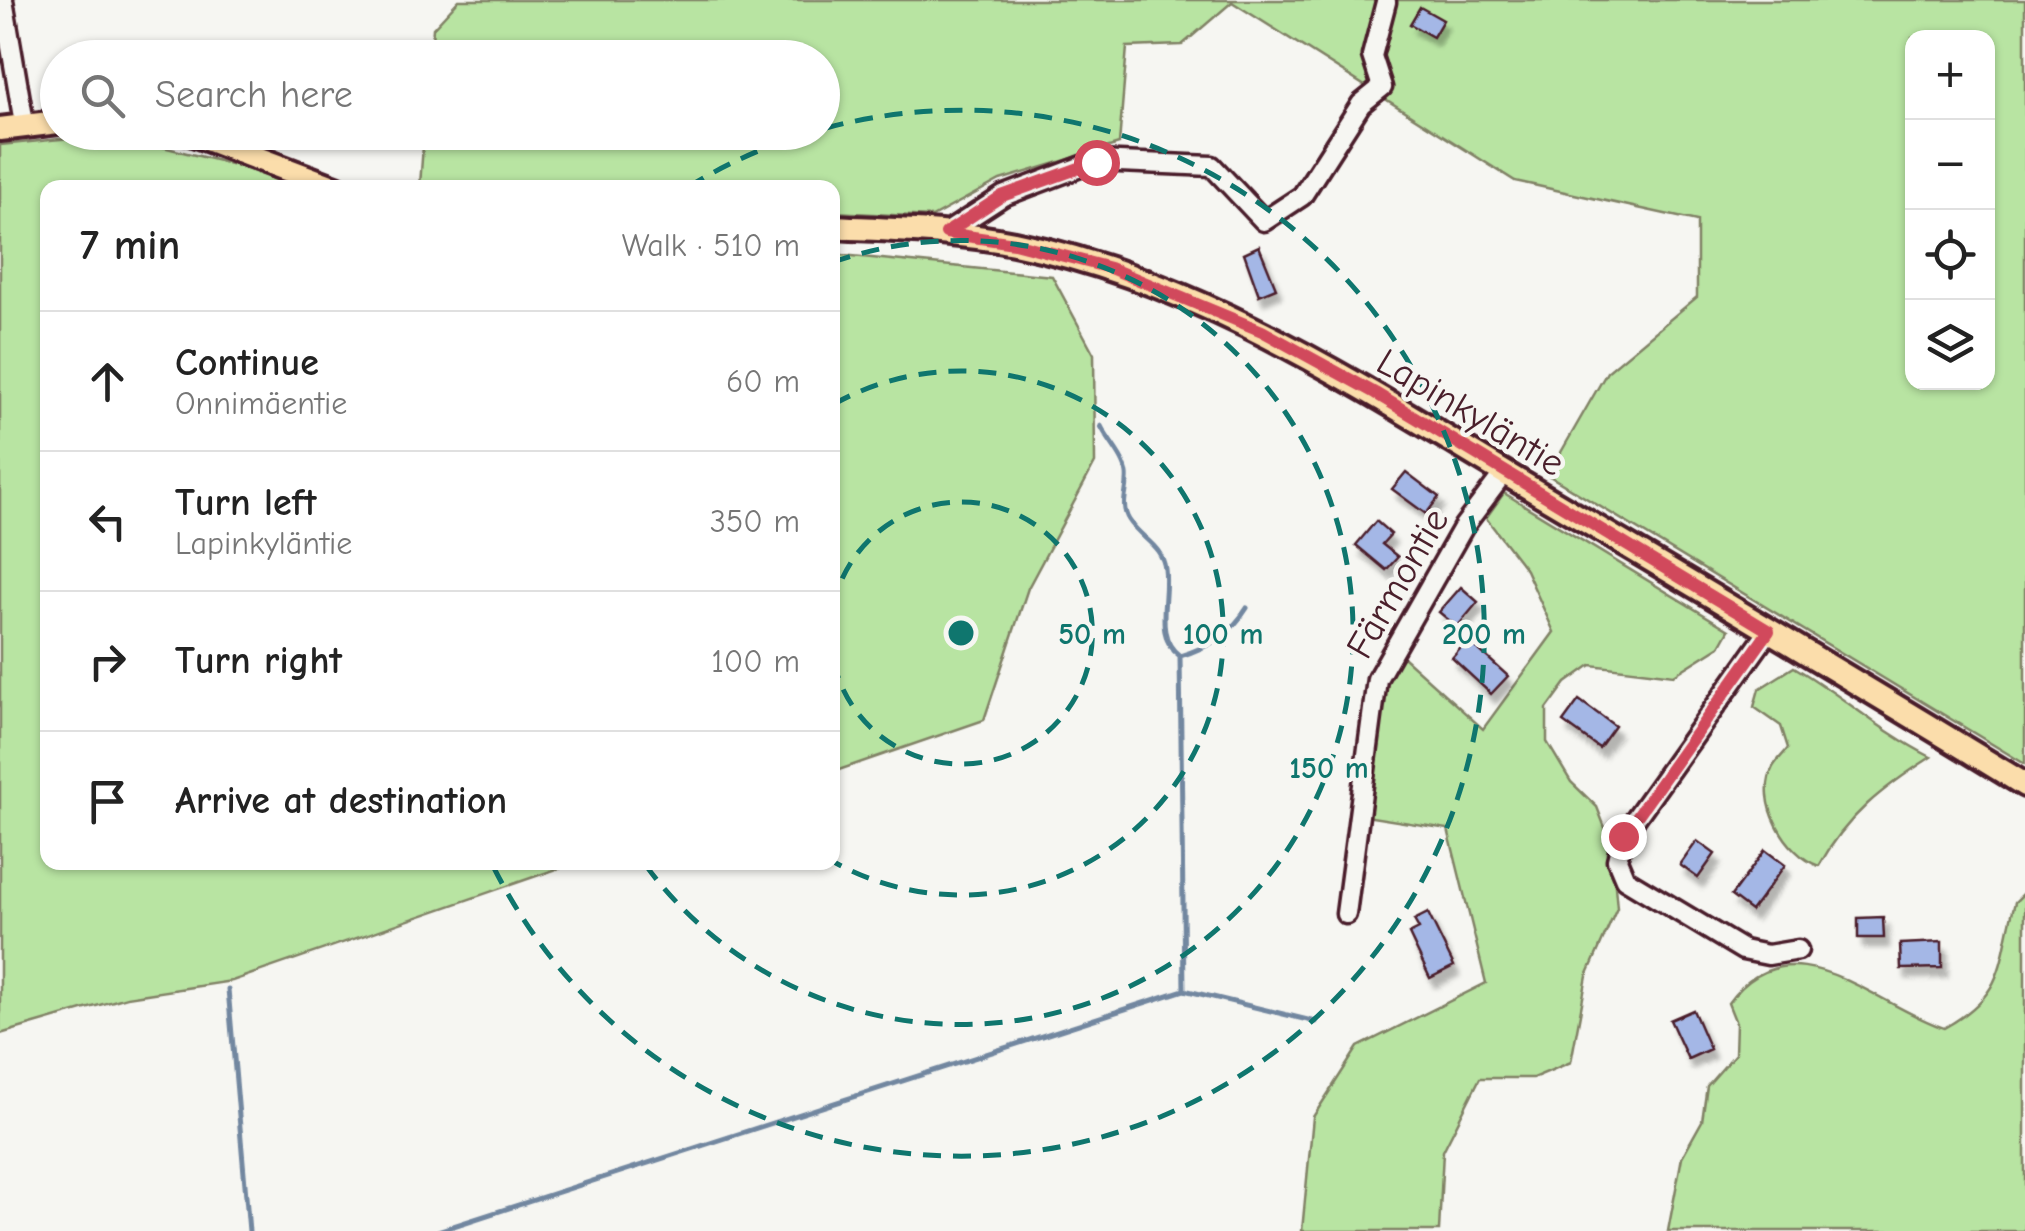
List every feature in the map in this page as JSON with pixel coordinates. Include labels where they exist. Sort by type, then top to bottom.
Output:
[{"type":"main road","points":[[0,130],[40,123]]},
{"type":"main road","points":[[236,150],[315,180]]},
{"type":"main road","name":"Lapinkyläntie","points":[[840,227],[946,233],[1014,243],[1171,290],[1278,340],[2025,785]]},
{"type":"street","points":[[3,0],[24,124]]},
{"type":"street","points":[[946,233],[1002,196],[1096,162],[1212,166],[1264,221],[1302,196],[1361,104],[1382,88],[1372,56],[1386,2]]},
{"type":"street","name":"Färmontie","points":[[1346,914],[1376,679],[1464,526],[1504,472]]},
{"type":"street","points":[[1769,631],[1642,806],[1623,836],[1617,860],[1624,879],[1743,950],[1768,954],[1798,950]]},
{"type":"green space","points":[[459,0],[2025,0],[2025,764],[1548,475],[1607,372],[1697,297],[1697,221],[1515,181],[1232,2],[1182,45],[1127,47],[1119,144],[1000,180],[932,217],[840,212],[840,180],[420,180],[423,150],[840,150],[840,40],[432,40],[433,28]]},
{"type":"green space","points":[[40,141],[40,150],[175,150],[278,180],[40,180],[40,870],[554,870],[232,981],[127,997],[0,1034],[0,145]]},
{"type":"green space","points":[[840,255],[1052,276],[1094,354],[1095,463],[1028,588],[984,720],[840,770]]},
{"type":"green space","points":[[1504,493],[1729,630],[1720,646],[1674,675],[1591,665],[1566,683],[1547,709],[1547,742],[1571,782],[1597,807],[1611,843],[1617,908],[1587,976],[1571,1062],[1533,1078],[1480,1078],[1443,1151],[1439,1231],[1302,1231],[1313,1117],[1358,1047],[1486,983],[1448,829],[1359,815],[1377,679],[1394,649],[1483,729],[1554,632],[1526,570],[1486,518]]},
{"type":"green space","points":[[1794,667],[1931,757],[1854,817],[1819,866],[1795,851],[1777,825],[1768,781],[1788,748],[1781,726],[1754,707],[1759,689]]},
{"type":"green space","points":[[2025,892],[2025,1231],[1668,1231],[1682,1157],[1702,1121],[1707,1086],[1735,1054],[1736,1023],[1728,1003],[1752,978],[1778,967],[1806,967],[1862,987],[1944,1028],[1964,1015],[1990,989],[2002,960],[2015,902]]},
{"type":"building","points":[[1420,7],[1443,20],[1433,37],[1410,24]]},
{"type":"building","points":[[1259,246],[1276,288],[1259,295],[1244,253]]},
{"type":"building","points":[[1406,472],[1439,497],[1426,514],[1392,489]]},
{"type":"building","points":[[1376,521],[1391,534],[1382,544],[1398,557],[1386,570],[1356,545]]},
{"type":"building","points":[[1461,587],[1478,602],[1457,627],[1439,612]]},
{"type":"building","points":[[1468,640],[1508,676],[1491,694],[1452,658]]},
{"type":"building","points":[[1579,700],[1615,726],[1599,748],[1563,722]]},
{"type":"building","points":[[1697,841],[1715,854],[1698,878],[1680,865]]},
{"type":"building","points":[[1765,850],[1785,865],[1751,911],[1731,896]]},
{"type":"building","points":[[1428,913],[1454,966],[1430,978],[1409,934],[1419,929],[1414,920]]},
{"type":"building","points":[[1883,917],[1884,938],[1858,938],[1858,918]]},
{"type":"building","points":[[1942,942],[1942,968],[1901,969],[1900,944]]},
{"type":"building","points":[[1693,1010],[1710,1049],[1688,1059],[1670,1020]]},
{"type":"waterway","points":[[1101,426],[1126,468],[1126,514],[1163,561],[1164,628],[1180,656]]},
{"type":"waterway","points":[[1184,990],[1180,656],[1218,638],[1247,608]]},
{"type":"waterway","points":[[228,989],[249,1231]]},
{"type":"waterway","points":[[438,1231],[1184,990],[1316,1022]]},
{"type":"route","points":[[1096,162],[1002,196],[946,233],[1014,243],[1110,268],[1171,290],[1262,331],[1375,393],[1769,631],[1623,836]]}]
